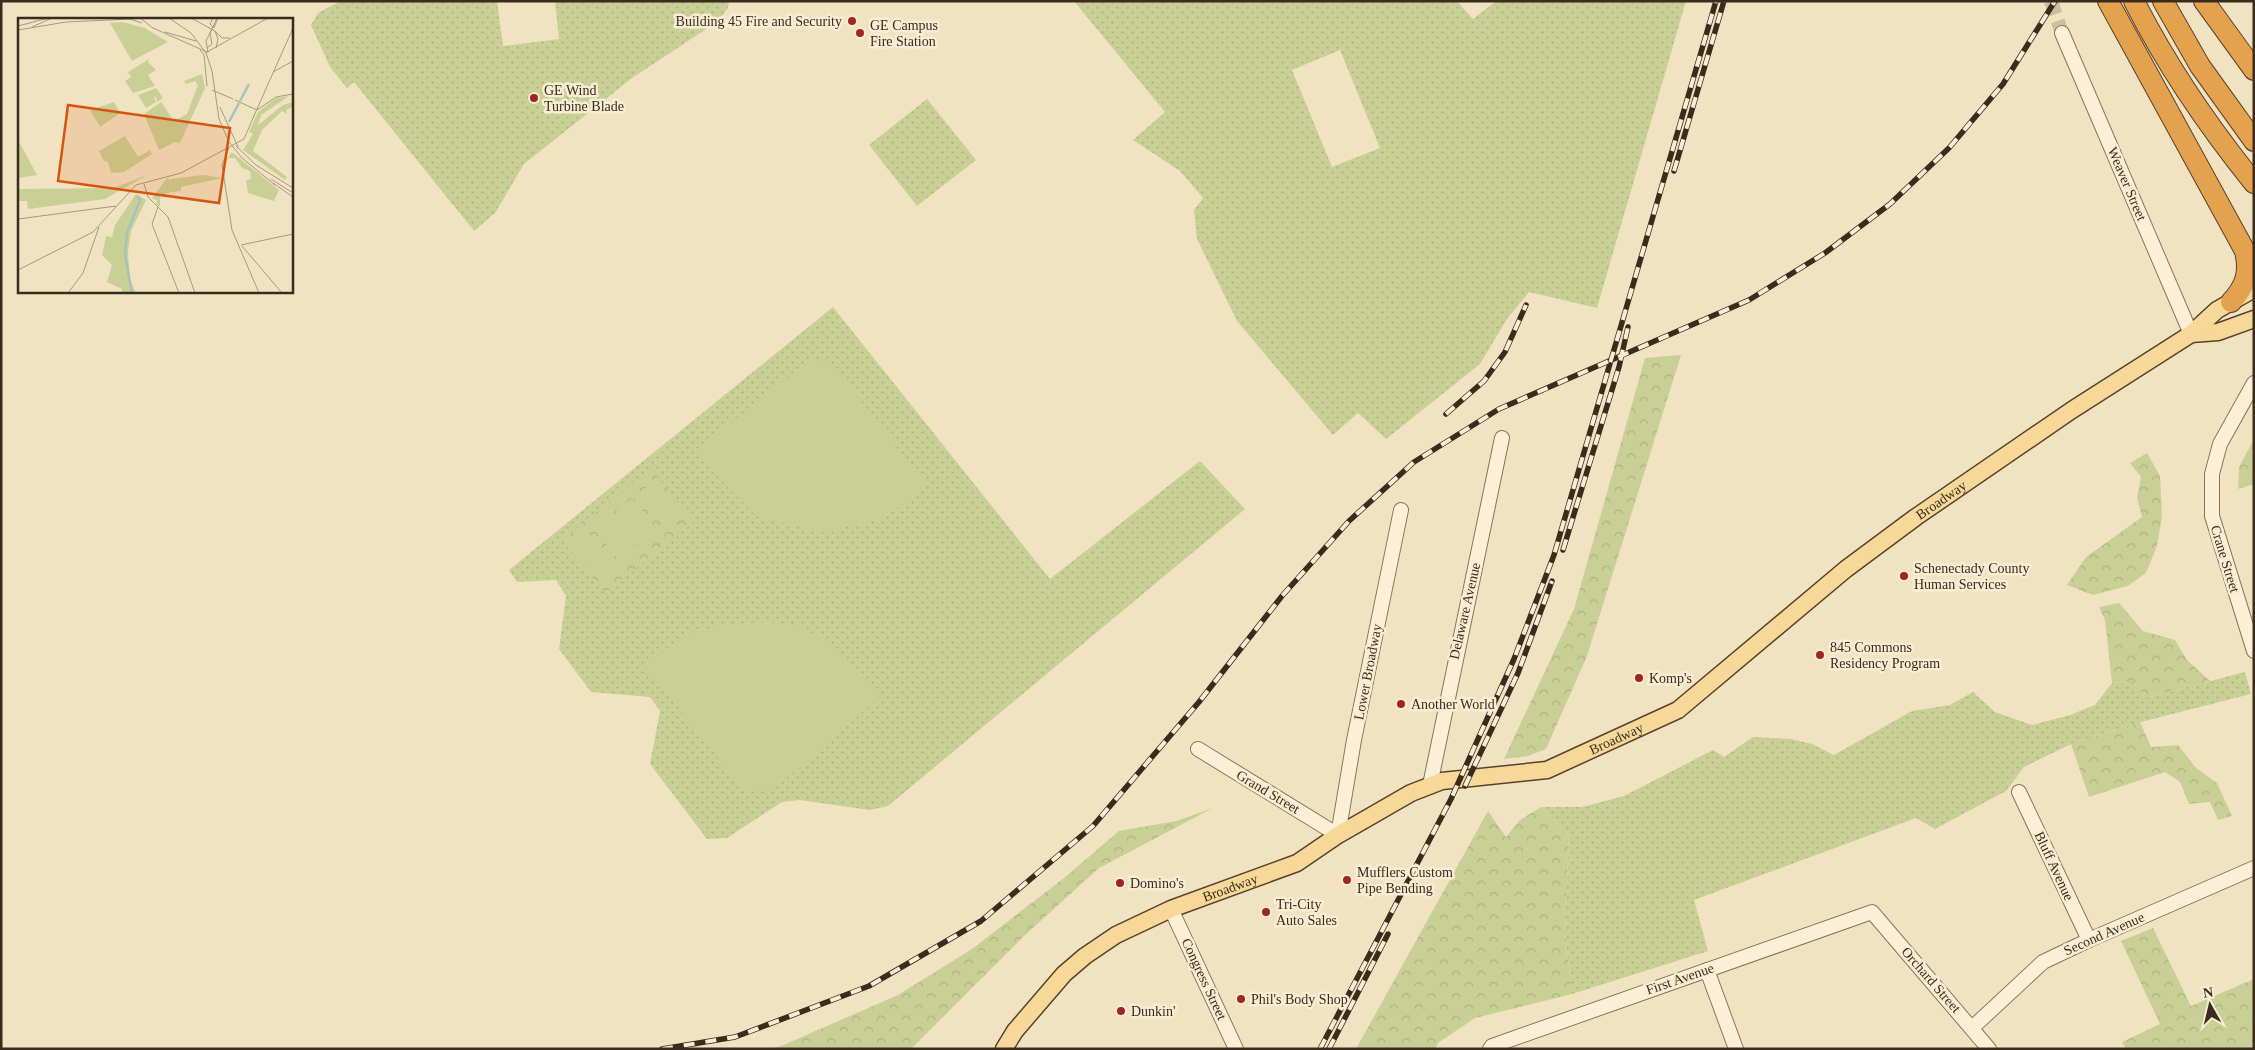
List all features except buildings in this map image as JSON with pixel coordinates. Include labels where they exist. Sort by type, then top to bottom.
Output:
[{"type":"highway","points":[[2108,1],[2245,251],[2248,272],[2246,282],[2231,302]]},
{"type":"highway","points":[[2134,1],[2159,47],[2194,103],[2254,183]]},
{"type":"highway","points":[[2163,1],[2206,74],[2254,141]]},
{"type":"highway","points":[[2204,1],[2254,70]]},
{"type":"highway","points":[[2236,233],[2254,255]]},
{"type":"main road","name":"Broadway","points":[[1004,1049],[1015,1031],[1064,974],[1085,956],[1116,935],[1171,909],[1297,862],[1338,835],[1411,793],[1430,785],[1547,770],[1678,710],[1846,569],[1916,517],[2072,410],[2191,334],[2217,310],[2254,289]]},
{"type":"main road","name":"Broadway","points":[[2191,334],[2218,332],[2254,319]]},
{"type":"street","name":"Weaver Street","points":[[2062,34],[2191,334]]},
{"type":"street","name":"Crane Street","points":[[2254,383],[2220,444],[2212,474],[2212,516],[2254,651]]},
{"type":"street","name":"Delaware Avenue","points":[[1430,785],[1502,438]]},
{"type":"street","name":"Lower Broadway","points":[[1338,835],[1363,694],[1401,510]]},
{"type":"street","name":"Grand Street","points":[[1198,749],[1338,835]]},
{"type":"street","name":"Bluff Avenue","points":[[2019,792],[2089,940]]},
{"type":"street","name":"Second Avenue","points":[[1972,1028],[2043,962],[2254,868]]},
{"type":"street","name":"Congress Street","points":[[1171,909],[1236,1049]]},
{"type":"street","name":"First Avenue","points":[[1490,1049],[1492,1046],[1872,912]]},
{"type":"street","name":"Orchard Street","points":[[1872,912],[1989,1049]]},
{"type":"street","points":[[1707,970],[1736,1049]]},
{"type":"green space","points":[[341,1],[497,1],[503,46],[559,39],[555,1],[729,1],[728,8],[717,22],[632,78],[524,164],[495,213],[474,231],[354,82],[347,88],[330,67],[311,25],[319,12]]},
{"type":"green space","points":[[1074,1],[1457,1],[1473,19],[1496,1],[1686,1],[1597,308],[1529,292],[1507,319],[1480,364],[1386,439],[1358,413],[1333,435],[1237,321],[1197,239],[1194,210],[1203,198],[1180,171],[1133,140],[1165,112]],"holes":[[[1340,50],[1380,148],[1332,167],[1292,70]]]},
{"type":"green space","points":[[927,99],[976,160],[917,206],[869,145]]},
{"type":"green space","points":[[833,307],[1050,579],[1200,461],[1245,509],[888,806],[870,810],[800,800],[782,802],[727,838],[707,839],[650,764],[660,711],[650,697],[591,692],[559,649],[566,596],[556,580],[517,582],[509,570]]},
{"type":"green space","points":[[1681,355],[1587,656],[1546,749],[1528,756],[1504,759],[1574,609],[1645,358]]},
{"type":"green space","points":[[809,360],[831,363],[927,486],[882,519],[819,533],[755,515],[713,472],[697,450]]},
{"type":"green space","points":[[2254,439],[2254,484],[2238,489],[2239,467]]},
{"type":"green space","points":[[2147,453],[2160,476],[2162,516],[2157,546],[2146,573],[2128,586],[2093,595],[2067,585],[2086,557],[2142,517],[2137,497],[2141,477],[2130,463]]},
{"type":"green space","points":[[651,468],[694,522],[605,593],[562,540]]},
{"type":"green space","points":[[654,481],[682,516],[666,529],[638,494]]},
{"type":"green space","points":[[632,498],[660,534],[644,546],[616,511]]},
{"type":"green space","points":[[610,516],[639,551],[622,564],[594,529]]},
{"type":"green space","points":[[588,533],[617,568],[601,581],[572,546]]},
{"type":"green space","points":[[2119,603],[2143,631],[2175,640],[2187,660],[2210,681],[2145,698],[2133,682],[2112,683],[2105,620],[2099,607]]},
{"type":"green space","points":[[740,623],[781,623],[802,628],[815,635],[839,652],[879,698],[770,792],[742,788],[644,664],[689,633]]},
{"type":"green space","points":[[2245,672],[2251,694],[2137,723],[2071,744],[2024,767],[2006,791],[1935,829],[1916,818],[1694,900],[1708,951],[1572,994],[1565,933],[1569,835],[1541,807],[1582,807],[1624,796],[1713,750],[1724,757],[1753,737],[1791,739],[1812,744],[1834,755],[1912,711],[1950,705],[1973,692],[1995,712],[2032,725],[2070,715],[2095,705],[2112,683],[2133,682],[2145,698]]},
{"type":"green space","points":[[2140,722],[2151,747],[2178,745],[2196,768],[2217,783],[2232,816],[2218,820],[2210,802],[2189,804],[2180,782],[2165,772],[2089,797],[2071,744]]},
{"type":"green space","points":[[1541,807],[1569,835],[1565,933],[1572,994],[1475,1018],[1438,1043],[1435,1049],[1356,1049],[1488,811],[1506,837],[1520,820]]},
{"type":"green space","points":[[1213,808],[1099,868],[1024,936],[911,1049],[770,1049],[781,1046],[898,995],[972,949],[1064,878],[1119,831],[1176,821]]},
{"type":"green space","points":[[2153,928],[2191,1006],[2254,979],[2254,1049],[2126,1049],[2122,1042],[2160,1024],[2121,941]]},
{"type":"tunnel","points":[[2051,1],[2062,33]]},
{"type":"railway","points":[[1320,1049],[1451,799],[1514,659],[1554,555],[1716,1]]},
{"type":"railway","points":[[1674,171],[1724,1]]},
{"type":"railway","points":[[662,1049],[735,1037],[869,986],[981,921],[1093,826],[1199,702],[1282,596],[1349,521],[1414,462],[1499,409],[1749,300],[1825,253],[1890,204],[1949,148],[2003,84],[2055,1]]},
{"type":"railway","points":[[1446,414],[1484,381],[1505,352],[1526,305]]},
{"type":"railway","points":[[1563,550],[1619,367],[1628,327]]},
{"type":"railway","points":[[1465,786],[1518,673],[1552,581]]},
{"type":"railway","points":[[1329,1049],[1388,934]]},
{"type":"place","name":"Building 45 Fire and Security","points":[[852,21]]},
{"type":"place","name":"GE Campus Fire Station","points":[[860,33]]},
{"type":"place","name":"GE Wind Turbine Blade","points":[[534,98]]},
{"type":"place","name":"Schenectady County Human Services","points":[[1904,576]]},
{"type":"place","name":"845 Commons Residency Program","points":[[1820,655]]},
{"type":"place","name":"Komp's","points":[[1639,678]]},
{"type":"place","name":"Another World","points":[[1401,704]]},
{"type":"place","name":"Mufflers Custom Pipe Bending","points":[[1347,880]]},
{"type":"place","name":"Domino's","points":[[1120,883]]},
{"type":"place","name":"Tri-City Auto Sales","points":[[1266,912]]},
{"type":"place","name":"Phil's Body Shop","points":[[1241,999]]},
{"type":"place","name":"Dunkin'","points":[[1121,1011]]}]
